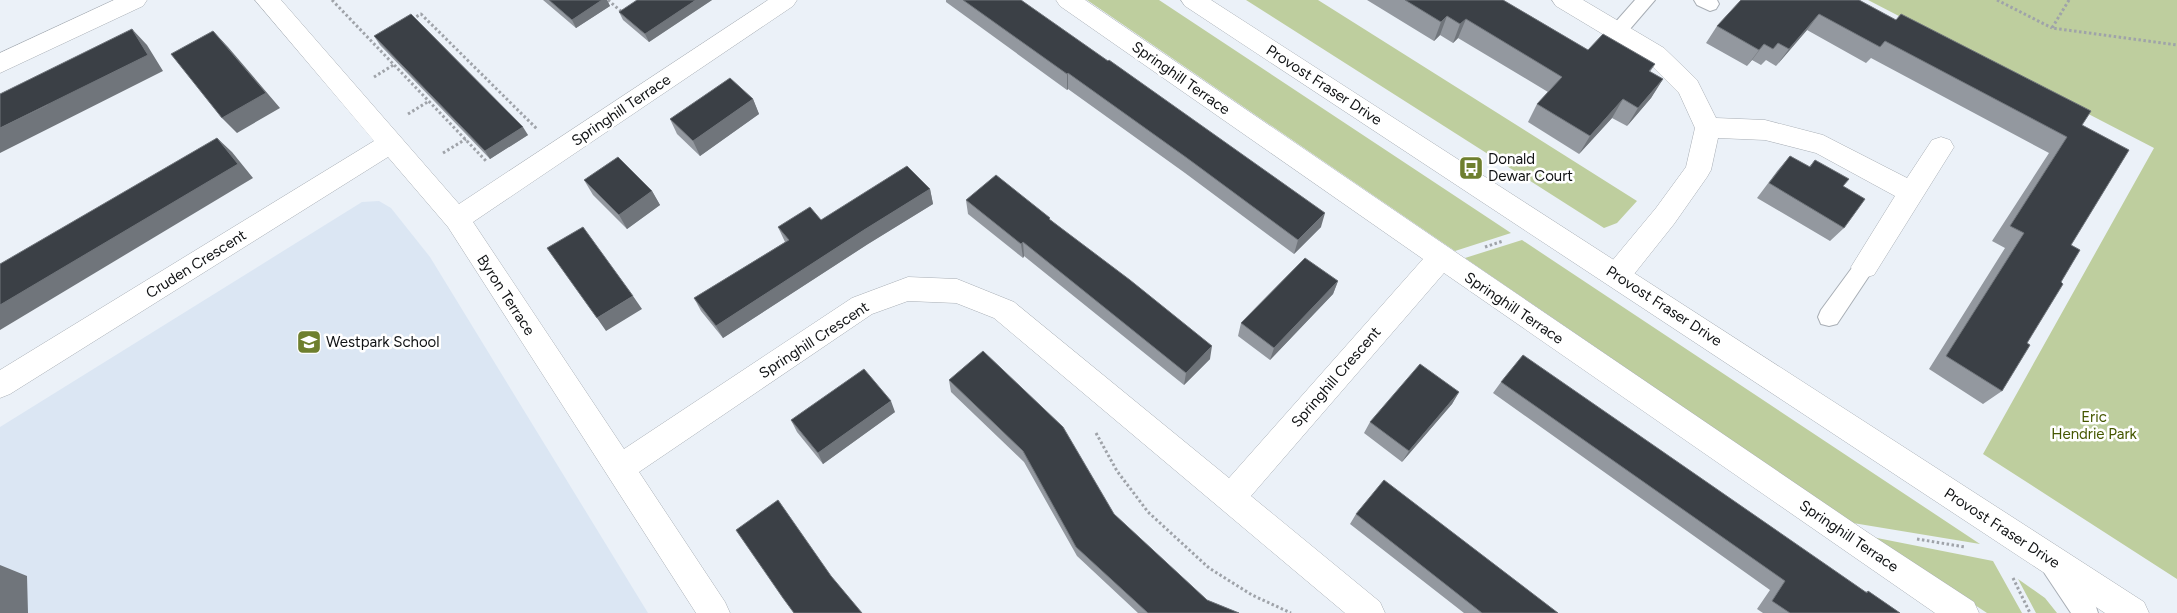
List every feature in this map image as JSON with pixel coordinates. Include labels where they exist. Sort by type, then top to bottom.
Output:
[{"type":"street","points":[[0,64],[135,0]]},
{"type":"street","name":"Byron Terrace","points":[[267,0],[457,220],[714,613]]},
{"type":"street","name":"Springhill Terrace","points":[[457,220],[785,0]]},
{"type":"street","name":"Springhill Terrace","points":[[1068,0],[1963,613]]},
{"type":"street","name":"Provost Fraser Drive","points":[[1193,0],[2133,613]]},
{"type":"street","points":[[1564,0],[1655,54],[1688,88],[1708,128],[1698,170],[1665,216],[1617,275]]},
{"type":"street","points":[[1708,128],[1765,130],[1823,146],[1912,193]]},
{"type":"street","name":"Cruden Crescent","points":[[0,385],[391,143]]},
{"type":"street","points":[[1864,267],[1942,148]]},
{"type":"street","name":"Springhill Crescent","points":[[1231,497],[1441,257]]},
{"type":"street","name":"Springhill Crescent","points":[[620,468],[862,306],[908,289],[957,291],[1004,310],[1369,613]]},
{"type":"lane","points":[[1618,31],[1646,0]]},
{"type":"lane","points":[[1829,317],[1864,267]]},
{"type":"lane","points":[[2045,556],[2086,613]]},
{"type":"path","points":[[332,0],[488,163],[495,159]]},
{"type":"path","points":[[608,0],[626,15]]},
{"type":"path","points":[[1997,0],[2052,28],[2177,46]]},
{"type":"path","points":[[2052,28],[2069,0]]},
{"type":"path","points":[[405,23],[421,14],[538,131],[531,135]]},
{"type":"path","points":[[370,79],[395,64]]},
{"type":"path","points":[[404,117],[429,101]]},
{"type":"path","points":[[440,155],[466,139]]},
{"type":"path","points":[[1104,392],[1088,419],[1117,471],[1148,512],[1208,568],[1252,596],[1291,613]]},
{"type":"path","points":[[1912,538],[1971,548]]},
{"type":"path","points":[[2009,570],[2030,613]]},
{"type":"shaded area","name":"Westpark School","points":[[379,201],[391,208],[430,257],[648,613],[0,613],[0,427],[362,202]]},
{"type":"green space","points":[[1087,0],[1159,0],[1511,233],[1455,251]]},
{"type":"green space","points":[[1246,0],[1318,0],[1637,201],[1617,223],[1604,228]]},
{"type":"green space","name":"Eric Hendrie Park","points":[[1868,0],[2177,0],[2177,579],[1983,454],[2154,148]]},
{"type":"green space","points":[[1522,240],[1980,544],[1853,523],[1465,258]]},
{"type":"green space","points":[[1872,537],[1993,561],[2022,613],[1987,613]]},
{"type":"green space","points":[[2018,579],[2045,598],[2057,613],[2036,613]]},
{"type":"building","points":[[549,0],[602,0],[572,20]]},
{"type":"building","points":[[637,0],[696,0],[645,34],[619,12]]},
{"type":"building","points":[[963,0],[1021,0],[1325,213],[1298,240],[1187,158]]},
{"type":"building","points":[[1405,0],[1503,0],[1588,50],[1603,34],[1655,64],[1649,71],[1663,79],[1638,108],[1623,99],[1590,136],[1537,104],[1562,77],[1466,19],[1460,24],[1447,16],[1441,22]]},
{"type":"building","points":[[1741,0],[1859,0],[1896,20],[1901,14],[2091,111],[2082,125],[2129,150],[2071,245],[2080,250],[2061,282],[2063,284],[2027,343],[2030,345],[2002,391],[1946,356],[2024,233],[2010,226],[2067,137],[1885,41],[1880,47],[1819,14],[1789,49],[1778,43],[1773,49],[1764,44],[1759,50],[1717,26]]},
{"type":"building","points":[[411,14],[523,127],[485,151],[374,36]]},
{"type":"building","points":[[132,29],[148,55],[0,128],[0,94]]},
{"type":"building","points":[[213,31],[266,93],[222,118],[171,54]]},
{"type":"building","points":[[730,78],[753,99],[693,141],[670,119]]},
{"type":"building","points":[[217,138],[238,164],[0,305],[0,264]]},
{"type":"building","points":[[1790,156],[1810,167],[1815,160],[1849,179],[1843,186],[1865,199],[1844,228],[1769,183]]},
{"type":"building","points":[[618,157],[652,191],[619,215],[584,180]]},
{"type":"building","points":[[907,166],[930,189],[716,326],[694,298],[789,240],[778,227],[810,207],[821,220]]},
{"type":"building","points":[[996,175],[1049,219],[1130,280],[1212,346],[1186,373],[1023,242],[1021,244],[966,200]]},
{"type":"building","points":[[583,227],[633,296],[597,318],[547,248]]},
{"type":"building","points":[[1305,258],[1338,281],[1274,348],[1241,323]]},
{"type":"building","points":[[983,351],[1063,427],[1114,514],[1207,600],[1239,613],[1148,613],[1076,547],[1023,451],[949,380]]},
{"type":"building","points":[[1523,355],[1867,593],[1868,591],[1900,613],[1790,613],[1772,601],[1785,581],[1501,382]]},
{"type":"building","points":[[1420,364],[1459,392],[1409,451],[1370,422]]},
{"type":"building","points":[[864,369],[891,401],[818,453],[791,420]]},
{"type":"building","points":[[1384,480],[1558,613],[1482,613],[1356,514]]},
{"type":"building","points":[[778,500],[831,576],[862,613],[794,613],[736,530]]},
{"type":"place","name":"Donald Dewar Court","points":[[1471,168]]},
{"type":"place","name":"Westpark School","points":[[309,342]]}]
